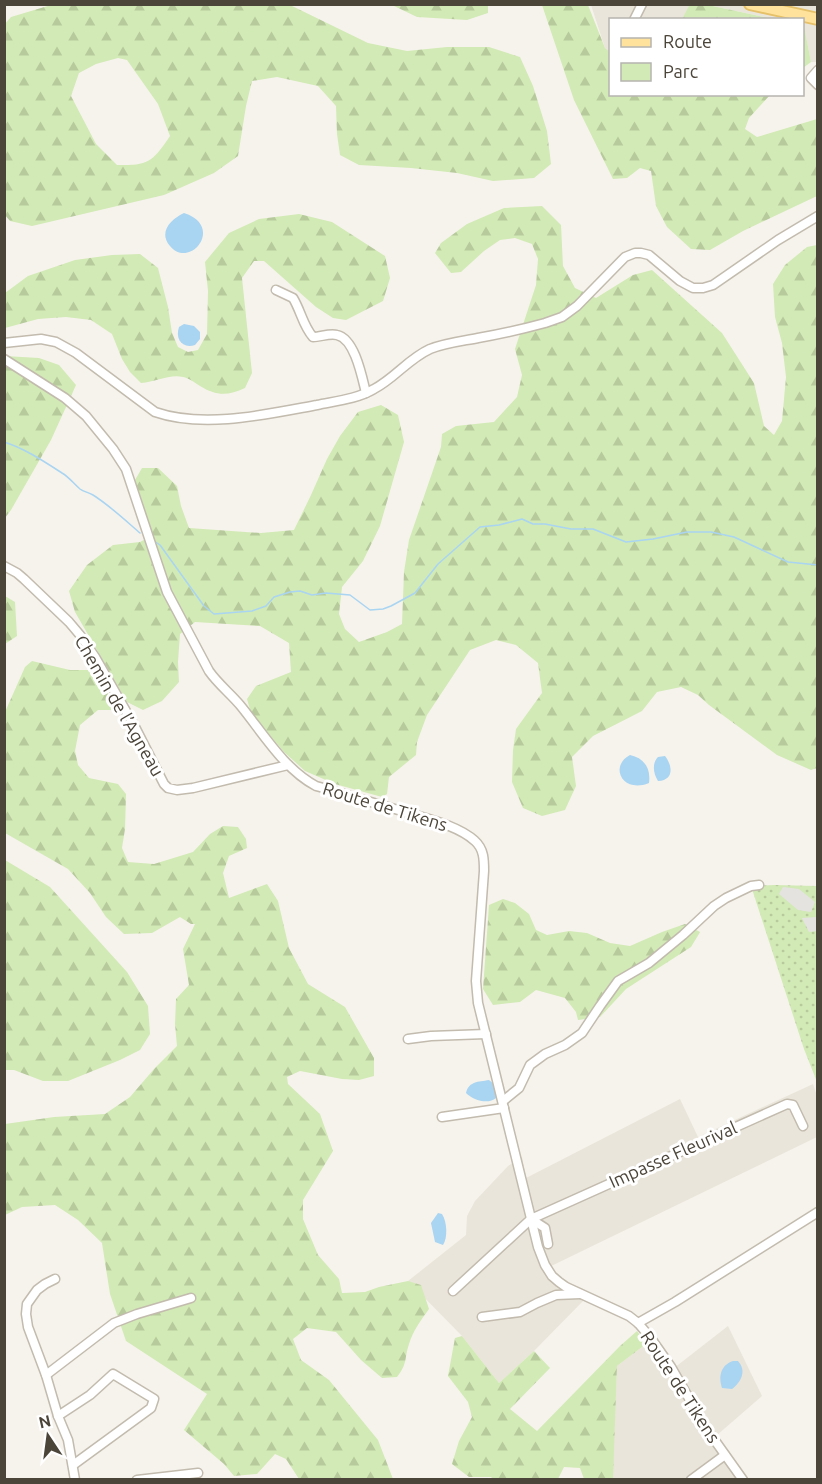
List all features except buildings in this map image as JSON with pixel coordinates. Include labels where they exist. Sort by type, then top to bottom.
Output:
[{"type":"main road","points":[[750,4],[818,19]]},
{"type":"street","points":[[635,18],[642,4]]},
{"type":"street","points":[[818,70],[811,78],[818,85]]},
{"type":"street","points":[[4,343],[41,339],[57,342],[76,353],[155,411],[169,416],[224,419],[268,414],[366,393],[431,349],[534,326],[562,316],[577,306],[625,257],[635,253],[649,255],[680,281],[693,288],[712,285],[818,216]]},
{"type":"street","points":[[276,290],[293,298],[313,337],[339,336],[349,344],[357,361],[366,393]]},
{"type":"street","name":"Route de Tikens","points":[[4,359],[65,398],[86,416],[113,449],[126,469],[167,592],[209,671],[288,765],[303,779],[316,786],[442,824],[462,832],[480,847],[484,860],[484,871],[476,993],[538,1247],[545,1265],[552,1276],[567,1287],[618,1310],[638,1323],[671,1367],[706,1428],[743,1479]]},
{"type":"street","name":"Chemin de l’Agneau","points":[[4,566],[24,579],[80,635],[135,727],[159,777],[168,788],[177,790],[193,788],[288,765]]},
{"type":"street","points":[[442,1117],[504,1104],[519,1089],[530,1065],[544,1054],[565,1046],[582,1034],[618,981],[649,963],[683,936],[714,906],[751,886],[759,885]]},
{"type":"street","points":[[408,1039],[486,1034]]},
{"type":"street","name":"Impasse Fleurival","points":[[531,1219],[787,1104],[793,1105],[803,1126]]},
{"type":"street","points":[[638,1323],[818,1212]]},
{"type":"street","points":[[453,1291],[531,1219],[545,1228],[548,1244]]},
{"type":"street","points":[[55,1279],[37,1290],[27,1304],[26,1314],[28,1327],[68,1440],[75,1479]]},
{"type":"street","points":[[482,1317],[520,1312],[556,1295],[582,1294]]},
{"type":"street","points":[[46,1375],[114,1323],[191,1298]]},
{"type":"street","points":[[58,1416],[90,1395],[113,1374],[154,1399],[151,1408],[73,1465]]},
{"type":"street","points":[[692,1479],[724,1455]]},
{"type":"street","points":[[137,1479],[198,1473]]},
{"type":"shaded area","points":[[591,5],[690,5],[683,18],[609,18],[609,51],[605,48]]},
{"type":"shaded area","points":[[708,5],[817,5],[817,62],[811,62],[804,18],[769,18]]},
{"type":"shaded area","points":[[783,887],[799,889],[815,902],[811,912],[798,910],[779,894]]},
{"type":"shaded area","points":[[817,917],[817,931],[809,932],[802,918]]},
{"type":"shaded area","points":[[813,1084],[817,1096],[817,1137],[543,1270],[557,1286],[584,1300],[499,1383],[462,1336],[408,1281],[466,1235],[467,1216],[475,1201],[508,1166],[522,1157],[526,1178],[680,1099],[698,1137]]},
{"type":"shaded area","points":[[728,1326],[762,1396],[709,1442],[737,1479],[612,1480],[617,1366],[646,1344],[669,1372]]},
{"type":"green space","points":[[690,4],[708,5],[769,18],[683,18]]},
{"type":"green space","points":[[51,5],[290,5],[368,43],[407,51],[447,47],[489,47],[520,57],[533,86],[547,131],[551,164],[534,178],[493,181],[457,173],[359,165],[340,155],[336,106],[318,86],[277,77],[252,81],[238,156],[214,173],[164,195],[32,226],[10,221],[5,215],[4,25],[11,17]],"holes":[[[118,58],[127,60],[158,104],[170,136],[149,160],[143,163],[117,165],[96,144],[71,96],[79,73],[96,64]]]},
{"type":"green space","points":[[392,5],[488,5],[488,13],[467,20],[417,17]]},
{"type":"green space","points":[[542,5],[588,5],[605,48],[609,51],[609,96],[769,96],[749,118],[745,129],[757,137],[817,119],[817,196],[743,231],[710,250],[691,249],[667,227],[656,206],[651,171],[640,168],[627,178],[613,179],[574,100]]},
{"type":"green space","points":[[804,26],[811,62],[804,67]]},
{"type":"green space","points":[[542,206],[561,225],[563,266],[575,288],[596,298],[633,275],[652,270],[722,333],[754,383],[764,426],[774,435],[782,421],[786,377],[782,343],[775,317],[773,284],[785,265],[807,247],[817,245],[817,768],[811,770],[777,755],[698,695],[681,687],[657,692],[642,711],[593,736],[572,757],[576,786],[565,810],[542,816],[523,808],[512,782],[516,729],[542,693],[538,663],[516,645],[496,640],[470,650],[427,715],[417,742],[416,755],[389,777],[387,794],[382,797],[335,784],[305,771],[284,752],[251,713],[247,699],[256,686],[291,672],[289,643],[260,626],[195,622],[180,634],[179,682],[162,701],[143,710],[127,702],[75,612],[69,591],[87,565],[113,545],[140,542],[153,535],[135,480],[142,468],[158,468],[177,486],[189,528],[261,533],[294,530],[327,459],[340,436],[358,412],[381,405],[398,415],[404,442],[380,526],[363,561],[342,587],[339,614],[345,629],[359,642],[402,624],[404,572],[409,540],[441,447],[442,434],[456,426],[494,422],[517,397],[522,375],[515,349],[536,285],[538,259],[532,244],[515,238],[500,240],[461,272],[451,273],[435,253],[441,243],[467,224],[504,208]]},
{"type":"green space","points":[[299,214],[332,222],[385,256],[390,278],[383,301],[346,320],[333,318],[316,307],[264,261],[254,261],[242,278],[252,373],[245,388],[239,391],[228,394],[217,393],[178,376],[141,383],[122,359],[112,334],[91,320],[66,317],[38,319],[5,328],[5,293],[28,276],[75,260],[140,254],[158,268],[172,333],[178,347],[188,352],[198,350],[207,334],[208,291],[205,262],[229,233],[259,219]]},
{"type":"green space","points":[[5,356],[39,358],[59,365],[76,385],[51,440],[5,518]]},
{"type":"green space","points":[[5,596],[15,602],[17,636],[5,644]]},
{"type":"green space","points":[[32,661],[70,670],[95,670],[119,712],[98,710],[80,725],[75,751],[78,765],[89,778],[118,784],[126,794],[122,848],[128,862],[154,864],[193,852],[210,834],[223,826],[238,827],[246,839],[247,848],[229,856],[223,873],[229,898],[267,884],[278,901],[289,948],[308,984],[345,1007],[374,1058],[374,1076],[359,1080],[300,1071],[287,1077],[288,1084],[320,1114],[333,1151],[303,1200],[303,1219],[318,1255],[339,1279],[342,1293],[365,1292],[408,1281],[421,1285],[429,1309],[413,1335],[404,1364],[397,1377],[382,1378],[361,1360],[336,1332],[307,1328],[293,1339],[301,1360],[329,1380],[378,1440],[393,1479],[299,1479],[286,1459],[275,1454],[257,1474],[234,1476],[224,1464],[184,1430],[207,1394],[126,1341],[110,1294],[102,1243],[78,1220],[55,1205],[22,1207],[5,1215],[5,1124],[54,1117],[105,1114],[130,1097],[177,1046],[176,999],[189,985],[183,949],[195,924],[180,917],[152,933],[124,934],[106,917],[90,893],[68,869],[5,833],[5,712],[25,667]]},
{"type":"green space","points":[[5,860],[50,887],[127,972],[148,1006],[150,1034],[140,1050],[68,1081],[43,1081],[14,1070],[5,1070]]},
{"type":"green space","points":[[751,886],[817,886],[817,1082]]},
{"type":"green space","points":[[503,899],[515,903],[529,914],[536,930],[547,935],[569,931],[587,933],[610,943],[630,946],[685,924],[700,932],[691,947],[626,989],[600,1017],[578,1020],[576,1012],[565,998],[536,990],[520,1002],[493,1005],[483,989],[489,905]]},
{"type":"green space","points":[[637,1331],[646,1344],[617,1366],[613,1479],[584,1479],[580,1468],[564,1467],[558,1479],[494,1480],[491,1477],[469,1477],[452,1464],[459,1441],[472,1417],[468,1402],[448,1376],[455,1338],[462,1336],[499,1383],[534,1351],[550,1368],[510,1409],[537,1431]]},
{"type":"water","points":[[184,213],[196,219],[202,227],[203,235],[194,250],[186,253],[178,252],[170,246],[165,236],[171,222]]},
{"type":"water","points":[[184,324],[194,326],[200,332],[200,339],[195,345],[186,346],[179,339],[179,327]]},
{"type":"water","points":[[630,755],[646,764],[649,783],[632,785],[622,777],[620,766]]},
{"type":"water","points":[[665,756],[669,764],[670,775],[658,781],[654,765],[658,757]]},
{"type":"water","points":[[489,1080],[494,1084],[496,1098],[493,1100],[481,1101],[466,1093],[472,1084]]},
{"type":"water","points":[[438,1213],[444,1217],[446,1225],[446,1238],[443,1245],[435,1242],[431,1223]]},
{"type":"water","points":[[733,1361],[738,1361],[741,1365],[742,1376],[732,1389],[722,1388],[721,1372]]},
{"type":"waterway","points":[[4,442],[27,452],[65,475],[80,489],[105,503],[140,533]]},
{"type":"waterway","points":[[154,541],[160,545],[204,606],[214,614],[252,611],[266,606],[274,597],[300,591],[312,595],[326,593],[350,595],[370,610],[383,609],[415,593],[438,564],[480,527],[522,519],[533,524],[571,529],[593,529],[626,542],[687,532],[711,532],[734,537],[788,562],[818,565]]}]
